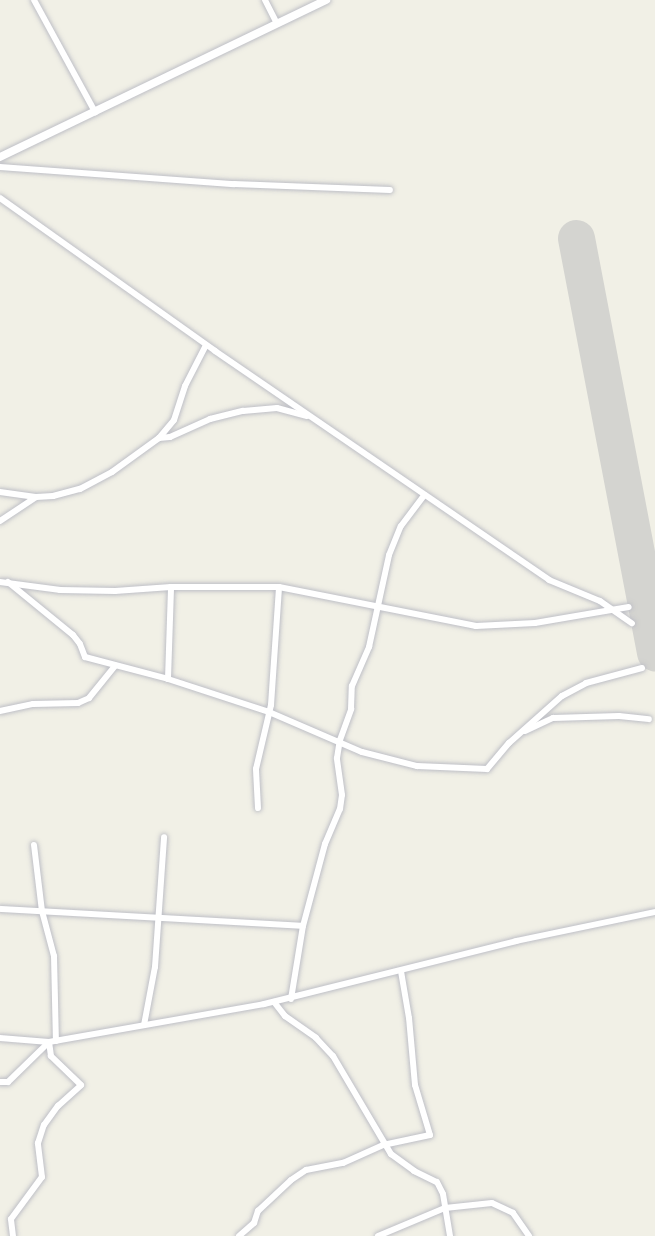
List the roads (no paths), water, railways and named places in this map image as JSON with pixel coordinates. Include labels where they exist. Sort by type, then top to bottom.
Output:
[{"type":"street","points":[[34,0],[95,112]]},
{"type":"street","points":[[265,0],[277,24]]},
{"type":"street","points":[[0,157],[326,0]]},
{"type":"street","points":[[0,167],[234,184],[390,190]]},
{"type":"street","points":[[0,198],[206,345],[549,580],[585,594],[632,623]]},
{"type":"street","points":[[0,492],[36,497],[54,496],[80,488],[111,472],[159,439],[174,420],[185,386],[206,345]]},
{"type":"street","points":[[159,439],[170,437],[210,419],[243,411],[277,408],[312,418]]},
{"type":"street","points":[[291,999],[303,926],[325,844],[340,809],[342,795],[337,758],[351,709],[352,686],[369,647],[389,555],[401,526],[424,495]]},
{"type":"street","points":[[0,521],[36,497]]},
{"type":"street","points":[[4,582],[60,590],[279,587],[476,626],[535,623],[584,612],[629,607]]},
{"type":"street","points":[[4,582],[73,635],[85,657],[270,712],[340,740],[362,752],[417,766],[487,769],[520,733],[572,690],[642,668]]},
{"type":"street","points":[[168,680],[171,587]]},
{"type":"street","points":[[258,808],[256,769],[270,712],[279,587]]},
{"type":"street","points":[[0,711],[33,704],[78,703],[89,698],[116,666]]},
{"type":"street","points":[[520,733],[553,718],[619,716],[649,719]]},
{"type":"street","points":[[144,1026],[155,967],[164,837]]},
{"type":"street","points":[[13,1236],[11,1219],[42,1177],[38,1143],[44,1125],[58,1106],[81,1085],[51,1056],[54,956],[42,911],[34,845]]},
{"type":"street","points":[[0,909],[303,926]]},
{"type":"street","points":[[0,1038],[52,1042],[291,999],[516,941],[655,912]]},
{"type":"street","points":[[239,1236],[254,1223],[258,1212],[291,1180],[306,1170],[343,1163],[383,1145],[430,1135],[415,1085],[410,1018],[401,971]]},
{"type":"street","points":[[274,1002],[285,1016],[316,1038],[333,1056],[383,1145],[400,1163],[437,1182],[450,1236]]},
{"type":"street","points":[[0,1082],[8,1082],[52,1042]]},
{"type":"street","points":[[378,1236],[445,1208],[492,1203],[502,1205],[513,1213],[529,1236]]}]
